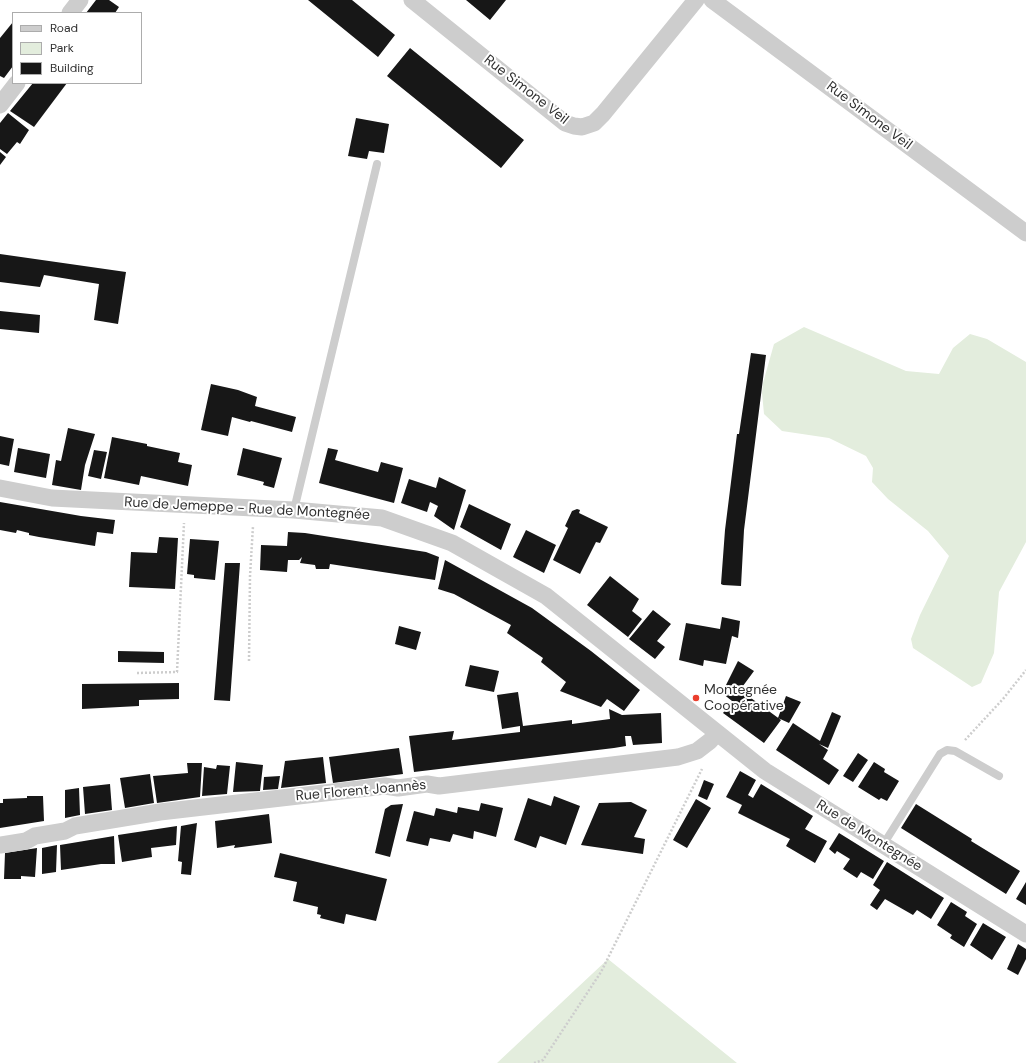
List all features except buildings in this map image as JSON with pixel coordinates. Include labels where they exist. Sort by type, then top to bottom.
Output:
[{"type":"street","points":[[71,12],[80,0]]},
{"type":"street","name":"Rue Simone Veil","points":[[412,0],[556,116],[574,126],[582,127],[594,123],[603,114],[696,0]]},
{"type":"street","name":"Rue Simone Veil","points":[[712,0],[1026,233]]},
{"type":"street","points":[[0,105],[16,84]]},
{"type":"street","name":"Rue de Jemeppe - Rue de Montegnée","points":[[0,488],[52,498],[294,510],[382,518],[452,543],[546,596],[717,733]]},
{"type":"street","name":"Rue Florent Joannès","points":[[0,845],[26,840],[35,836],[65,831],[75,826],[160,812],[385,786],[398,788],[427,784],[439,786],[678,757],[697,751],[710,741],[717,733]]},
{"type":"street","name":"Rue de Montegnée","points":[[717,733],[765,771],[1026,934]]},
{"type":"lane","points":[[294,510],[377,164]]},
{"type":"lane","points":[[884,845],[940,754],[947,750],[955,751],[1000,776]]},
{"type":"path","points":[[137,673],[177,672],[185,505]]},
{"type":"path","points":[[248,661],[253,508]]},
{"type":"path","points":[[955,751],[1003,700],[1026,670]]},
{"type":"path","points":[[534,1063],[543,1060],[602,972],[703,768],[703,763],[697,751]]},
{"type":"green space","points":[[804,327],[906,371],[939,374],[953,348],[970,334],[987,339],[1026,362],[1026,542],[999,592],[994,653],[981,683],[972,687],[913,648],[911,639],[920,615],[949,556],[928,531],[888,499],[872,482],[873,468],[866,456],[829,438],[782,431],[764,414],[762,393],[763,383],[774,344]]},
{"type":"green space","points":[[608,959],[737,1063],[497,1063]]},
{"type":"place","name":"Montegnée Coopérative","points":[[696,698]]}]
